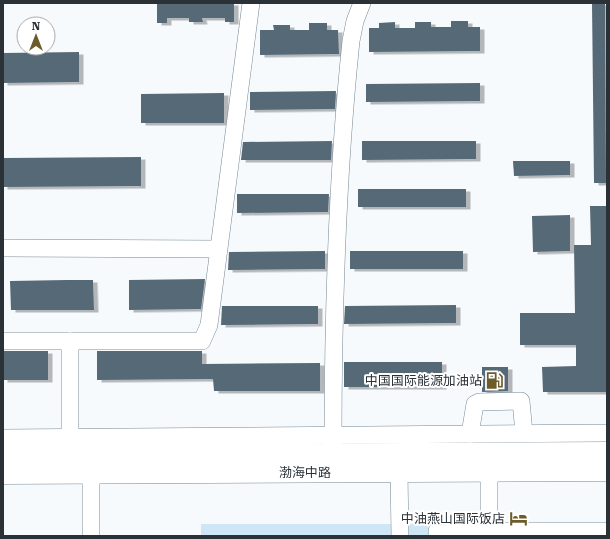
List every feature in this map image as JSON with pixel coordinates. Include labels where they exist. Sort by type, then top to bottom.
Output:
[{"type":"main road","name":"渤海中路","points":[[3,456],[607,452]]},
{"type":"main road","name":"渤海中路","points":[[3,473],[607,470]]},
{"type":"street","points":[[3,341],[202,341],[209,325],[251,3]]},
{"type":"street","points":[[333,455],[333,330],[339,172],[351,41],[355,21],[362,3]]},
{"type":"street","points":[[3,248],[218,249]]},
{"type":"street","points":[[70,341],[70,437]]},
{"type":"street","points":[[470,434],[475,404],[479,402],[521,401],[524,433]]},
{"type":"street","points":[[3,438],[333,434],[607,433]]},
{"type":"street","points":[[488,471],[488,531]]},
{"type":"street","points":[[399,472],[400,536]]},
{"type":"street","points":[[91,473],[91,536]]},
{"type":"street","points":[[437,536],[437,531],[605,531],[605,536]]},
{"type":"shaded area","points":[[201,524],[428,524],[429,536],[201,536]]},
{"type":"building","points":[[157,3],[234,3],[234,22],[225,22],[225,18],[202,18],[203,22],[189,22],[189,18],[167,18],[167,23],[157,23]]},
{"type":"building","points":[[592,3],[605,3],[606,183],[594,183]]},
{"type":"building","points":[[451,21],[468,21],[468,27],[480,27],[480,51],[369,52],[369,28],[379,28],[379,23],[395,22],[395,28],[415,28],[415,22],[431,22],[431,27],[451,27]]},
{"type":"building","points":[[309,23],[327,23],[327,30],[338,30],[339,54],[260,55],[260,30],[274,30],[273,25],[290,25],[290,30],[309,30]]},
{"type":"building","points":[[56,52],[79,52],[79,82],[3,83],[3,53],[16,53],[16,56],[56,56]]},
{"type":"building","points":[[480,83],[480,101],[366,102],[366,84]]},
{"type":"building","points":[[336,91],[335,109],[250,110],[250,92]]},
{"type":"building","points":[[224,93],[224,123],[141,123],[141,94]]},
{"type":"building","points":[[332,141],[331,160],[241,160],[243,142]]},
{"type":"building","points":[[362,141],[476,141],[476,159],[362,160]]},
{"type":"building","points":[[141,157],[141,186],[3,187],[3,158]]},
{"type":"building","points":[[513,161],[570,161],[570,175],[514,176]]},
{"type":"building","points":[[358,189],[466,189],[466,207],[358,207]]},
{"type":"building","points":[[237,194],[329,194],[328,212],[237,213]]},
{"type":"building","points":[[590,206],[607,206],[607,392],[543,392],[542,367],[576,366],[576,345],[520,345],[520,313],[575,313],[574,245],[591,245]]},
{"type":"building","points":[[570,215],[570,251],[533,252],[532,216]]},
{"type":"building","points":[[325,251],[325,269],[228,270],[229,252]]},
{"type":"building","points":[[350,251],[463,251],[463,269],[350,269]]},
{"type":"building","points":[[205,279],[201,309],[129,310],[129,280]]},
{"type":"building","points":[[93,280],[94,310],[11,310],[10,281]]},
{"type":"building","points":[[456,305],[456,323],[344,324],[345,306]]},
{"type":"building","points":[[222,306],[318,306],[318,324],[221,325]]},
{"type":"building","points":[[3,351],[48,351],[48,380],[3,380]]},
{"type":"building","points":[[97,351],[202,351],[202,364],[320,363],[320,391],[214,391],[213,379],[97,380]]},
{"type":"building","points":[[344,362],[442,362],[442,387],[344,387]]},
{"type":"building","name":"中国国际能源加油站","points":[[482,367],[508,367],[508,391],[482,392]]},
{"type":"place","name":"中国国际能源加油站","points":[[495,380]]},
{"type":"place","name":"中油燕山国际饭店","points":[[518,518]]}]
